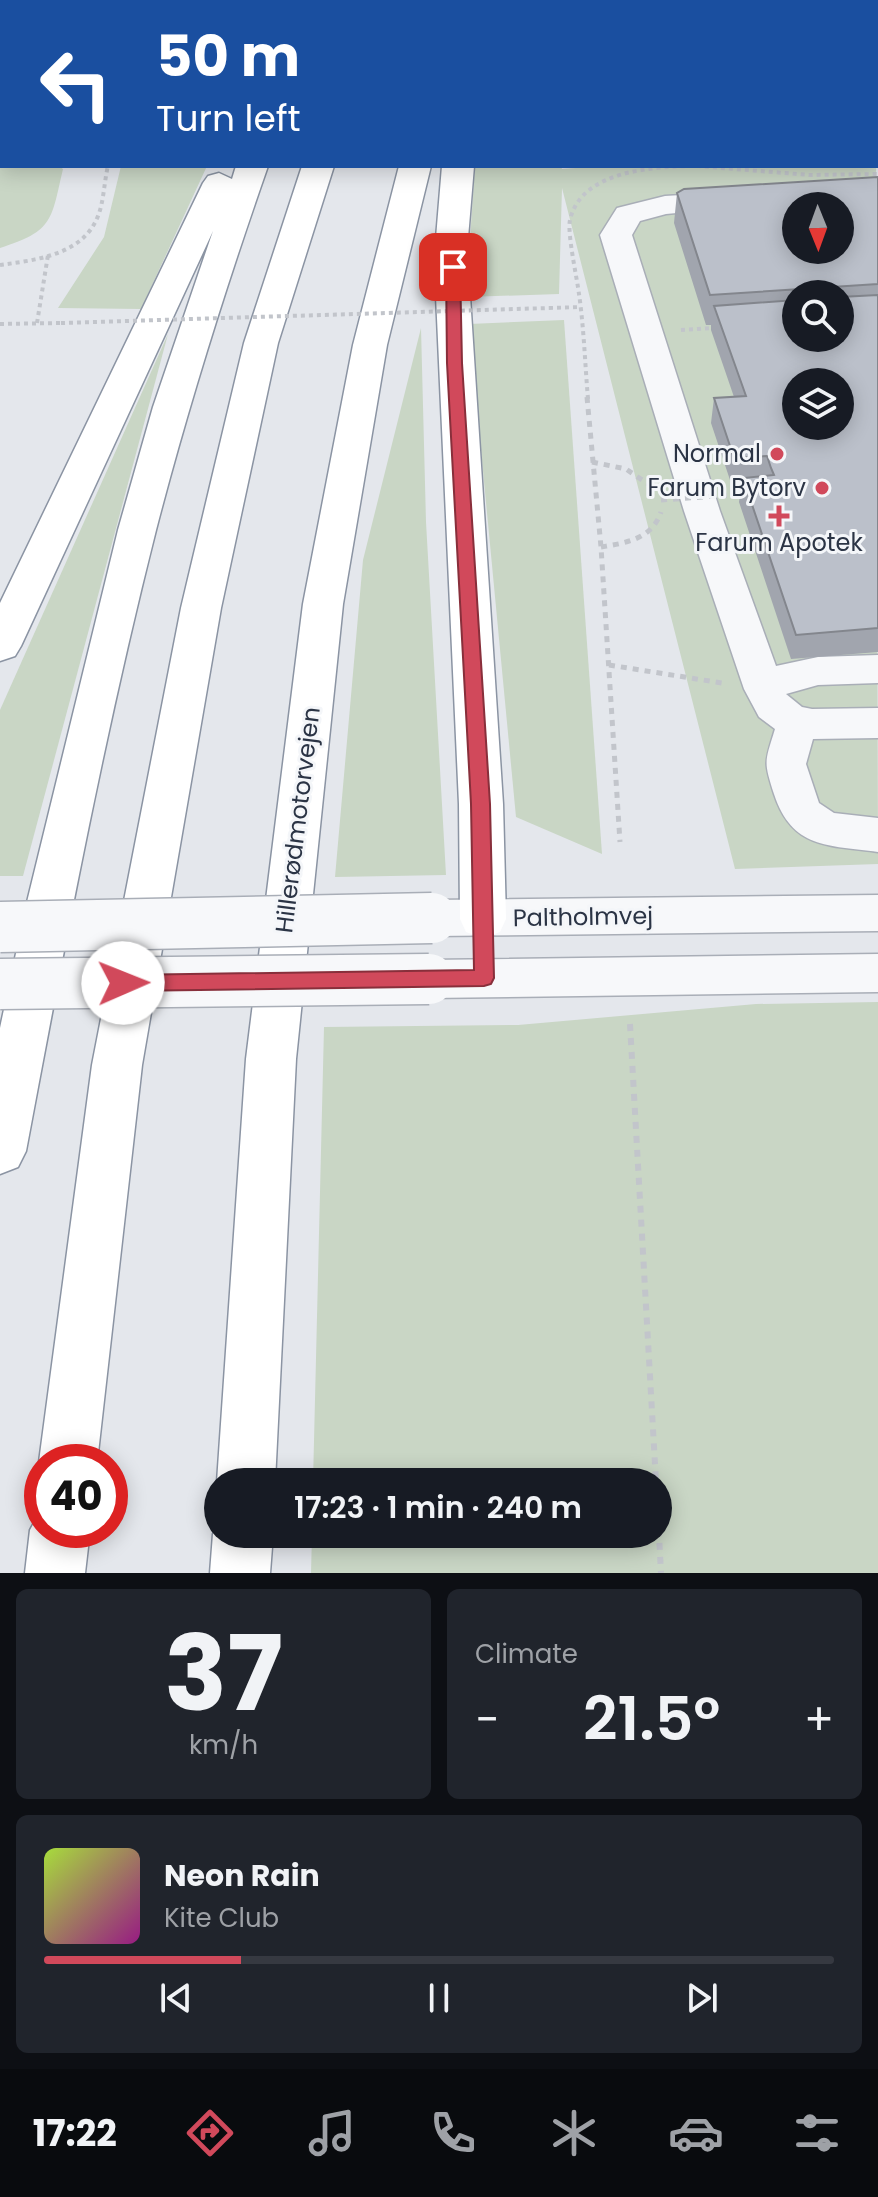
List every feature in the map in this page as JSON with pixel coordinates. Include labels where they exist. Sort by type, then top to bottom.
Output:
[{"type":"highway","points":[[0,646],[226,168]]},
{"type":"highway","points":[[0,1151],[53,875],[116,613],[188,357],[251,168]]},
{"type":"highway","points":[[70,1444],[117,1065],[201,608],[261,343],[317,168]]},
{"type":"highway","name":"Hillerødmotorvejen","points":[[247,1468],[271,1059],[323,604],[370,345],[414,168]]},
{"type":"highway","points":[[458,168],[452,238],[453,309],[481,804],[483,919]]},
{"type":"highway","points":[[55,1573],[58,1548]]},
{"type":"highway","points":[[240,1573],[242,1548]]},
{"type":"street","points":[[756,200],[665,205],[628,215],[616,235],[702,511],[764,689],[775,709],[794,730]]},
{"type":"street","points":[[764,689],[775,679],[795,674],[878,669]]},
{"type":"street","points":[[794,730],[878,723]]},
{"type":"street","points":[[794,730],[785,764],[801,812],[824,828],[872,835]]},
{"type":"street","name":"Paltholmvej","points":[[0,927],[878,913]]},
{"type":"street","points":[[483,919],[484,978]]},
{"type":"street","points":[[0,984],[878,973]]},
{"type":"path","points":[[0,265],[48,255],[73,246],[97,219],[108,168]]},
{"type":"path","points":[[620,842],[601,547],[581,307],[570,221],[584,195],[612,178],[646,168]]},
{"type":"path","points":[[720,168],[810,175],[878,174]]},
{"type":"path","points":[[37,323],[48,255]]},
{"type":"path","points":[[0,324],[581,307]]},
{"type":"path","points":[[646,332],[721,327]]},
{"type":"path","points":[[592,462],[615,464],[637,472],[653,486],[661,500],[661,517],[649,533],[628,543],[601,547]]},
{"type":"path","points":[[661,500],[752,494]]},
{"type":"path","points":[[609,665],[764,689]]},
{"type":"path","points":[[630,1024],[655,1468]]},
{"type":"path","points":[[660,1548],[661,1573]]},
{"type":"green space","points":[[0,168],[63,169],[56,200],[47,221],[31,236],[0,248]]},
{"type":"green space","points":[[121,168],[206,168],[141,309],[58,308],[104,237]]},
{"type":"green space","points":[[475,168],[876,168],[878,864],[735,869],[562,188],[559,294],[466,297]]},
{"type":"green space","points":[[564,320],[602,854],[516,817],[469,324]]},
{"type":"green space","points":[[421,328],[426,522],[446,875],[335,877],[363,560]]},
{"type":"green space","points":[[168,334],[23,876],[0,876],[0,710]]},
{"type":"green space","points":[[878,1002],[878,1573],[311,1573],[312,1548],[672,1548],[672,1468],[313,1468],[324,1027],[518,1025],[756,1004]]},
{"type":"building","points":[[878,177],[878,284],[854,286],[854,280],[782,280],[782,290],[710,295],[677,193],[684,189]]},
{"type":"building","name":"Farum Bytorv","points":[[878,295],[878,628],[796,635],[743,478],[774,475],[767,456],[734,458],[714,398],[746,396],[714,306],[782,301],[782,352],[854,352],[854,296]]},
{"type":"place","name":"Normal","points":[[777,454]]},
{"type":"place","name":"Farum Bytorv","points":[[822,488]]},
{"type":"place","name":"Farum Apotek","points":[[779,516]]},
{"type":"route","points":[[123,983],[484,978],[481,804],[455,363],[453,267]]}]
